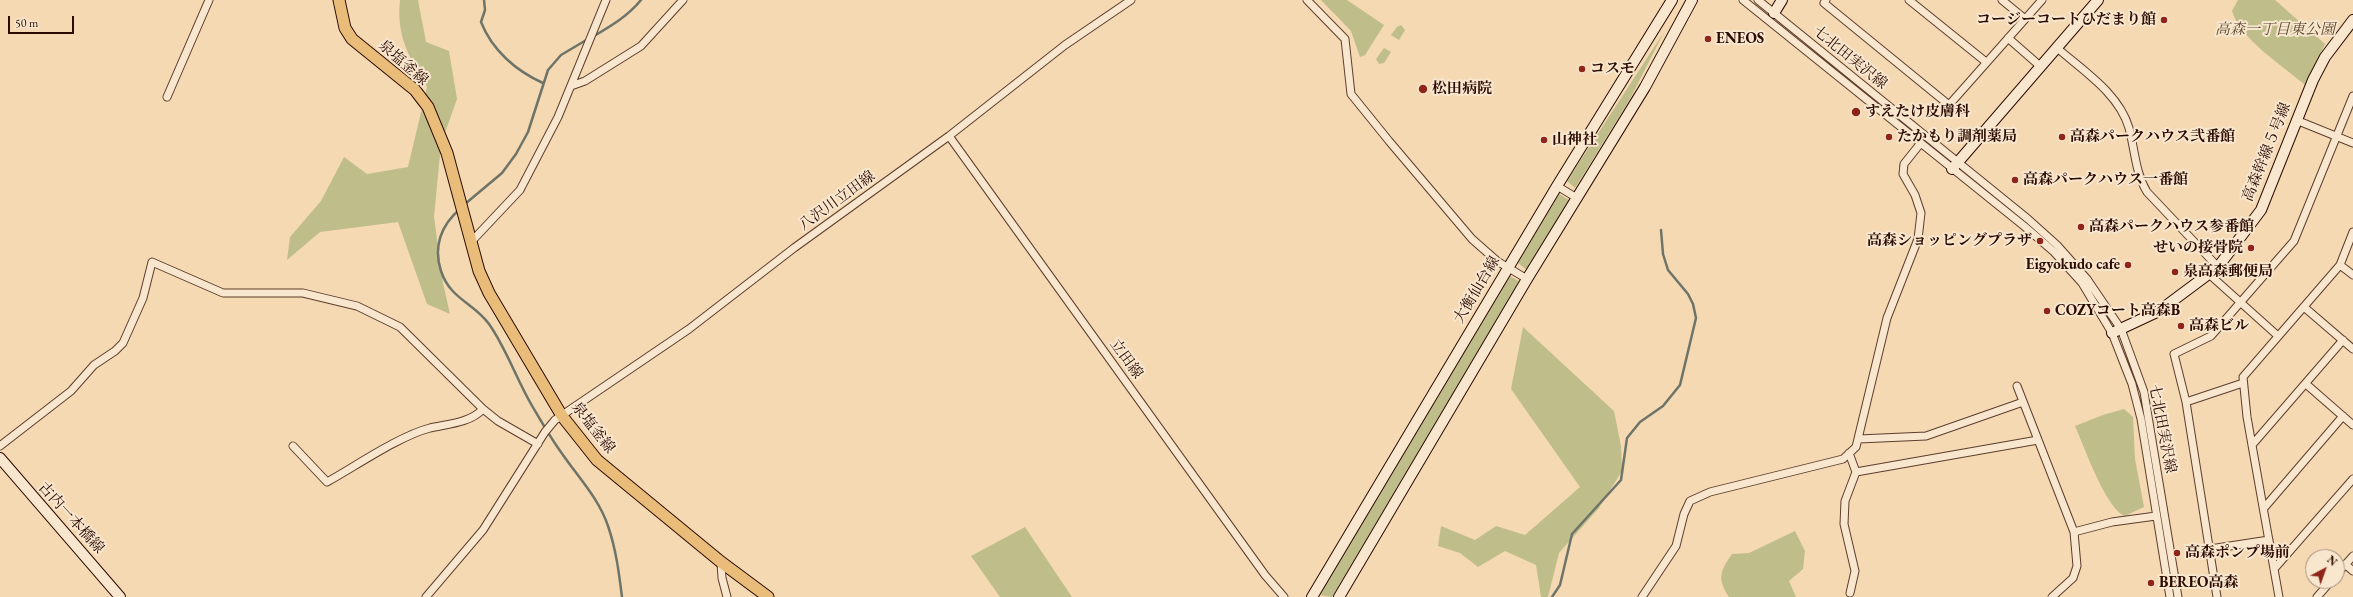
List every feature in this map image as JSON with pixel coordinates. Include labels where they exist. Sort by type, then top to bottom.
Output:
[{"type":"main road","name":"泉塩釜線","points":[[340,0],[345,28],[352,38],[415,90],[428,107],[447,153],[479,271],[488,293],[559,418],[597,460],[721,562],[768,597]]},
{"type":"main road","name":"大衡仙台線","points":[[1312,597],[1556,186],[1672,0]]},
{"type":"main road","points":[[1339,597],[1527,279],[1645,87],[1692,0]]},
{"type":"main road","points":[[1774,13],[1782,0]]},
{"type":"main road","points":[[1955,165],[2098,0]]},
{"type":"main road","name":"高森幹線５号線","points":[[2116,331],[2159,311],[2210,275],[2218,267],[2261,210],[2296,120],[2325,57],[2353,20]]},
{"type":"main road","name":"古内一本橋線","points":[[0,458],[120,597]]},
{"type":"street","points":[[167,97],[209,0]]},
{"type":"street","points":[[471,242],[520,190],[558,117],[589,45],[606,0]]},
{"type":"street","points":[[571,86],[585,82],[641,46],[683,0]]},
{"type":"street","name":"八沢川立田線","points":[[426,597],[483,530],[540,442],[559,418],[689,329],[794,248],[949,136],[1065,45],[1132,0]]},
{"type":"street","points":[[1307,0],[1345,39],[1351,94],[1472,239],[1508,268],[1527,279]]},
{"type":"street","points":[[1743,0],[1920,144],[1955,165]]},
{"type":"street","name":"七北田実沢線","points":[[1758,0],[1955,165],[2057,245],[2087,279],[2116,331],[2144,392],[2178,597]]},
{"type":"street","points":[[1826,0],[1824,3],[1949,105],[2042,0]]},
{"type":"street","points":[[1909,0],[1986,62]]},
{"type":"street","points":[[2002,0],[2025,19]]},
{"type":"street","points":[[2008,38],[2040,66]]},
{"type":"street","points":[[2056,47],[2111,96],[2121,109],[2129,128],[2139,179],[2147,192],[2218,267]]},
{"type":"street","points":[[2217,597],[2186,402],[2174,354],[2211,336],[2294,241],[2353,96]]},
{"type":"street","points":[[2296,120],[2353,143]]},
{"type":"street","name":"立田線","points":[[949,136],[1265,574],[1284,597]]},
{"type":"street","points":[[1642,597],[1676,546],[1684,514],[1690,501],[1710,492],[1843,459],[1856,447],[1887,318],[1918,239],[1921,212],[1915,195],[1903,174],[1904,164],[1920,144]]},
{"type":"street","points":[[1556,186],[1577,198]]},
{"type":"street","points":[[2279,597],[2242,383],[2243,377],[2340,265],[2353,232]]},
{"type":"street","points":[[0,446],[71,391],[94,364],[115,351],[123,342],[143,298],[152,262],[223,293],[303,293],[356,306],[400,327],[483,409],[498,421],[540,442]]},
{"type":"street","points":[[2340,265],[2353,275]]},
{"type":"street","points":[[2210,275],[2240,304],[2278,336]]},
{"type":"street","points":[[2304,307],[2353,349]]},
{"type":"street","points":[[2116,331],[2141,419],[2170,597]]},
{"type":"street","points":[[2252,444],[2343,340]]},
{"type":"street","points":[[2186,402],[2242,383]]},
{"type":"street","points":[[2306,384],[2353,425]]},
{"type":"street","points":[[2016,386],[2074,532],[2077,566],[2073,578],[2052,597]]},
{"type":"street","points":[[1858,439],[1926,436],[2023,402]]},
{"type":"street","points":[[293,446],[327,482],[388,447],[428,429],[477,415],[483,409]]},
{"type":"street","points":[[2264,508],[2343,416]]},
{"type":"street","points":[[1856,472],[2038,440]]},
{"type":"street","points":[[1849,454],[1856,472],[1845,501],[1844,516],[1848,550],[1855,571],[1850,593]]},
{"type":"street","points":[[2274,569],[2353,479]]},
{"type":"street","points":[[2074,532],[2112,522],[2156,516]]},
{"type":"street","points":[[2210,549],[2269,540]]},
{"type":"street","points":[[2353,556],[2345,564],[2353,571]]},
{"type":"street","points":[[721,562],[727,597]]},
{"type":"street","points":[[2317,597],[2324,589]]},
{"type":"green space","points":[[400,0],[418,0],[426,42],[449,51],[457,99],[441,144],[434,217],[443,283],[450,314],[427,304],[398,222],[320,232],[287,260],[290,237],[321,201],[344,157],[367,174],[408,167],[427,87],[409,56],[405,46],[400,25]]},
{"type":"green space","points":[[1321,0],[1347,0],[1384,25],[1365,55],[1360,57],[1351,31]]},
{"type":"green space","name":"高森一丁目東公園","points":[[2238,0],[2275,0],[2325,44],[2305,85],[2263,51],[2244,32],[2232,11]]},
{"type":"green space","points":[[1401,25],[1405,30],[1399,40],[1391,35],[1397,27]]},
{"type":"green space","points":[[1664,32],[1630,99],[1575,188],[1567,181]]},
{"type":"green space","points":[[1384,48],[1391,52],[1384,63],[1379,64],[1376,59]]},
{"type":"green space","points":[[1559,194],[1569,200],[1527,270],[1518,263]]},
{"type":"green space","points":[[1510,276],[1520,282],[1332,597],[1319,595]]},
{"type":"green space","points":[[1523,327],[1614,411],[1621,446],[1622,471],[1599,508],[1559,553],[1548,597],[1541,597],[1536,565],[1505,551],[1478,567],[1460,553],[1438,546],[1441,526],[1475,540],[1496,526],[1525,535],[1580,487],[1511,389]]},
{"type":"green space","points":[[2124,409],[2133,417],[2135,459],[2144,507],[2125,516],[2110,502],[2103,490],[2075,426],[2103,415]]},
{"type":"green space","points":[[1025,527],[1072,597],[1000,597],[971,556]]},
{"type":"green space","points":[[1795,531],[1805,551],[1803,569],[1789,581],[1796,597],[1729,597],[1723,585],[1722,575],[1725,565],[1732,554],[1749,553]]},
{"type":"waterway","points":[[484,0],[485,10],[481,22],[492,42],[514,66],[543,83]]},
{"type":"waterway","points":[[594,36],[625,16],[641,0]]},
{"type":"waterway","points":[[465,204],[502,173],[516,154],[528,132],[548,70],[561,55],[588,39]]},
{"type":"waterway","points":[[460,209],[453,215],[440,237],[438,253],[441,271],[445,280],[456,295],[483,317],[495,333],[546,430],[588,489],[604,516],[613,543],[622,597]]},
{"type":"waterway","points":[[1552,597],[1560,585],[1572,534],[1621,480],[1627,438],[1640,422],[1663,406],[1680,385],[1696,318],[1693,304],[1688,294],[1668,270],[1663,254],[1661,230]]},
{"type":"place","name":"コージーコートひだまり館","points":[[2164,20]]},
{"type":"place","name":"ENEOS","points":[[1708,39]]},
{"type":"place","name":"コスモ","points":[[1582,69]]},
{"type":"place","name":"松田病院","points":[[1423,89]]},
{"type":"place","name":"すえたけ皮膚科","points":[[1856,112]]},
{"type":"place","name":"たかもり調剤薬局","points":[[1889,137]]},
{"type":"place","name":"高森パークハウス弐番館","points":[[2062,137]]},
{"type":"place","name":"山神社","points":[[1544,140]]},
{"type":"place","name":"高森パークハウス一番館","points":[[2015,180]]},
{"type":"place","name":"高森パークハウス参番館","points":[[2081,227]]},
{"type":"place","name":"高森ショッピングプラザ","points":[[2040,241]]},
{"type":"place","name":"せいの接骨院","points":[[2251,248]]},
{"type":"place","name":"Eigyokudo cafe","points":[[2128,265]]},
{"type":"place","name":"泉高森郵便局","points":[[2175,272]]},
{"type":"place","name":"COZYコート高森B","points":[[2047,311]]},
{"type":"place","name":"高森ビル","points":[[2181,326]]},
{"type":"place","name":"高森ポンプ場前","points":[[2177,553]]},
{"type":"place","name":"BEREO高森","points":[[2151,583]]}]
